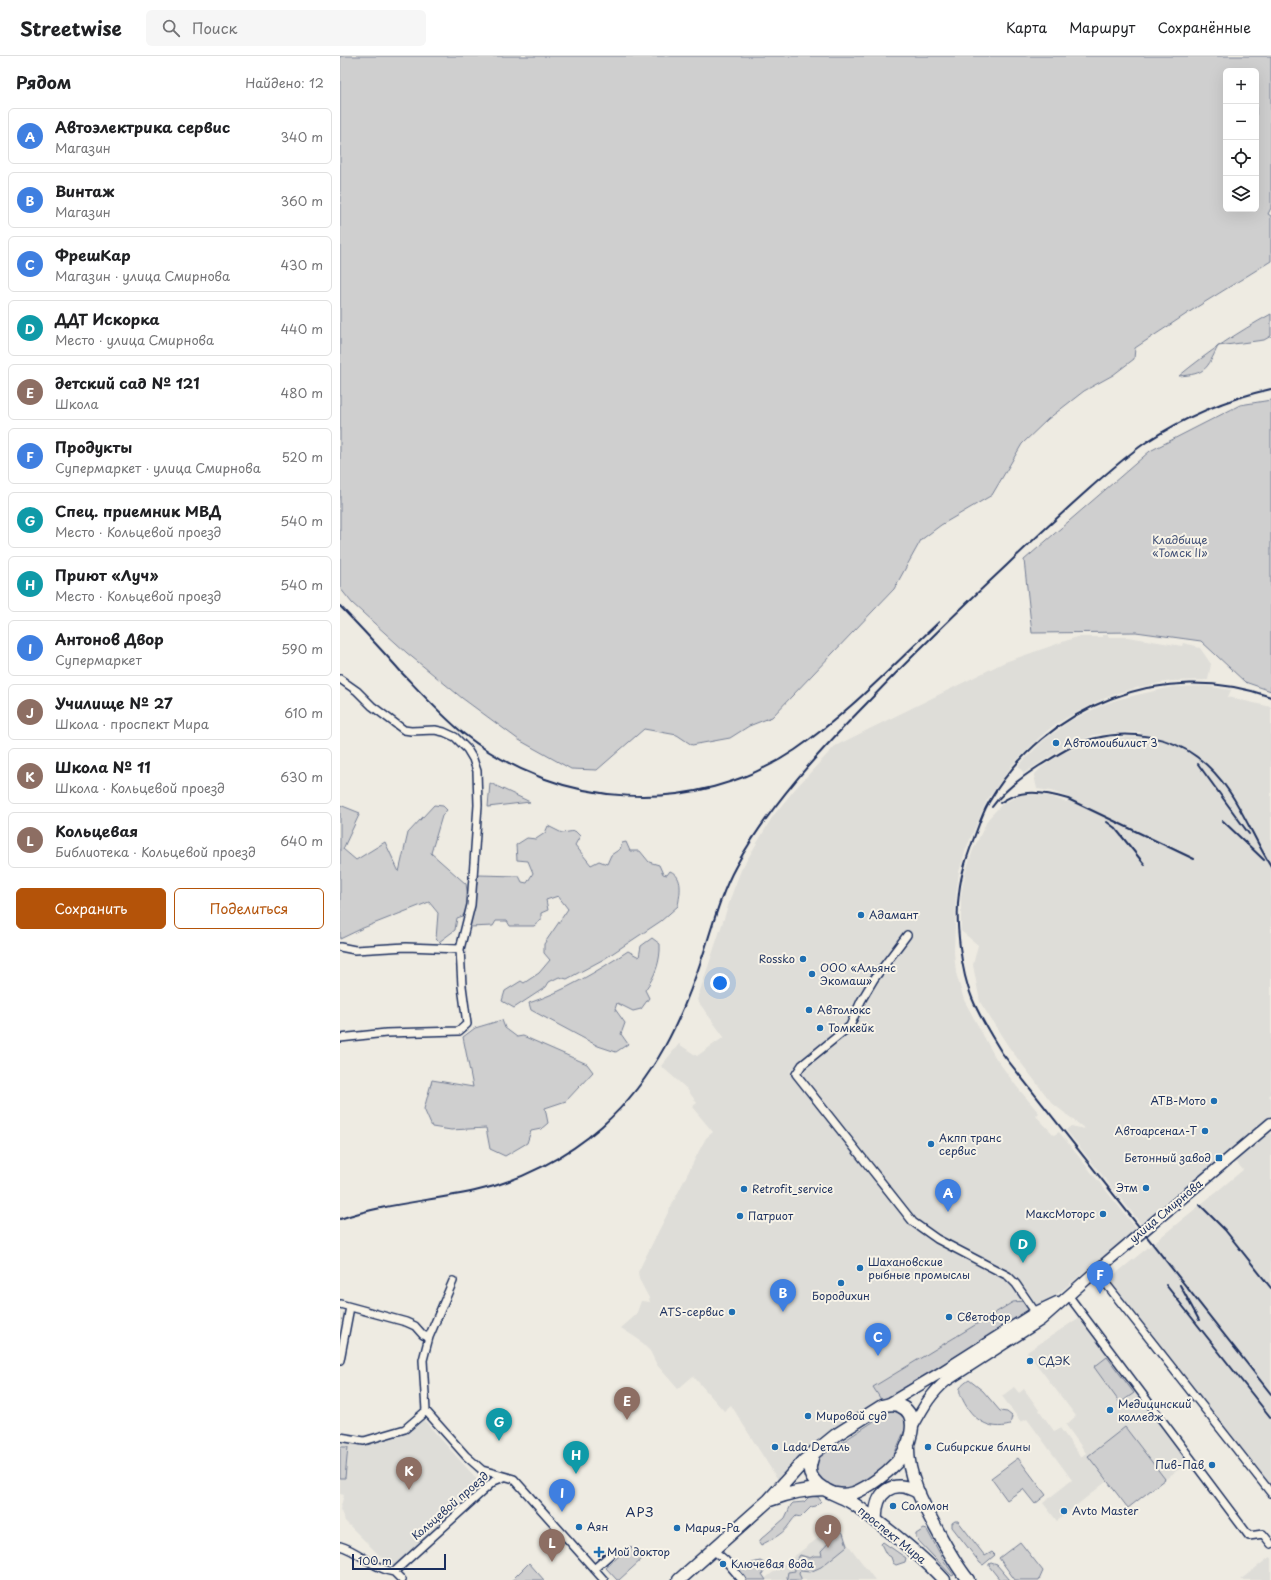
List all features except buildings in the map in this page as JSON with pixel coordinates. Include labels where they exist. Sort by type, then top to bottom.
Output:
[{"type":"main road","name":"улица Смирнова","points":[[912,1428],[927,1401],[938,1387],[1065,1298],[1271,1123]]},
{"type":"main road","name":"улица Смирнова","points":[[888,1404],[1039,1316]]},
{"type":"main road","points":[[679,1580],[769,1500],[814,1452],[875,1410],[888,1404],[898,1405],[905,1408],[910,1413],[912,1428],[908,1442],[898,1462],[877,1479],[848,1495],[811,1489],[789,1492],[769,1500]]},
{"type":"main road","points":[[908,1442],[907,1455],[909,1466],[919,1493],[947,1550],[968,1580]]},
{"type":"main road","points":[[814,1452],[810,1464],[810,1471],[816,1482],[830,1492]]},
{"type":"main road","points":[[876,1521],[877,1503],[888,1489],[895,1486],[904,1486],[909,1487],[919,1493]]},
{"type":"main road","name":"проспект Мира","points":[[830,1492],[850,1501],[907,1544],[944,1580]]},
{"type":"street","points":[[340,679],[357,691],[372,706],[404,730],[436,730],[455,736],[474,759],[477,771],[478,805],[471,905],[460,949],[467,1024],[459,1031],[386,1033],[340,1038]]},
{"type":"street","points":[[907,935],[874,979],[861,1001],[850,1026],[802,1065],[796,1074],[913,1222],[937,1239],[1008,1276],[1016,1284],[1039,1316]]},
{"type":"street","points":[[340,947],[355,950],[406,947],[460,949]]},
{"type":"street","points":[[1096,1271],[1271,1493]]},
{"type":"street","points":[[453,1281],[428,1337],[423,1360],[426,1412],[466,1456],[482,1470],[504,1477]]},
{"type":"street","points":[[1065,1298],[1249,1536],[1263,1534],[1271,1544]]},
{"type":"street","points":[[340,1304],[406,1322],[415,1326],[423,1335],[428,1337]]},
{"type":"street","points":[[340,1360],[350,1307]]},
{"type":"street","points":[[340,1437],[364,1441],[405,1429],[426,1412]]},
{"type":"street","name":"Кольцевой проезд","points":[[394,1572],[494,1481],[504,1477],[514,1479],[604,1580]]},
{"type":"street","points":[[340,1546],[353,1551],[382,1569],[394,1572],[402,1580]]},
{"type":"street","points":[[713,1550],[725,1560],[742,1580]]},
{"type":"street","points":[[594,1569],[611,1554]]},
{"type":"shaded area","points":[[1103,635],[1108,635],[1108,637],[1128,637],[1182,646],[1183,643],[1196,646],[1200,648],[1211,664],[1208,680],[1171,681],[1140,687],[1118,693],[1101,700],[1053,726],[1013,764],[987,800],[966,849],[959,872],[956,895],[954,952],[956,973],[964,1000],[995,1057],[1017,1087],[1039,1113],[1036,1116],[1054,1135],[1059,1132],[1137,1229],[1060,1292],[1038,1306],[1020,1281],[1010,1273],[939,1236],[915,1219],[802,1077],[805,1068],[856,1026],[849,1018],[842,1027],[790,1071],[910,1224],[936,1242],[1006,1280],[1013,1286],[1030,1311],[859,1415],[792,1466],[778,1480],[731,1405],[724,1411],[693,1376],[678,1389],[657,1365],[650,1351],[638,1339],[621,1328],[636,1315],[641,1301],[650,1302],[639,1279],[638,1272],[700,1149],[706,1138],[713,1132],[692,1107],[697,1103],[687,1089],[661,1066],[679,1044],[697,1056],[724,1037],[697,1000],[741,870],[773,816],[795,789],[835,746],[1005,662],[1077,637],[1103,637]]},
{"type":"shaded area","points":[[1206,686],[1231,690],[1228,697],[1271,707],[1271,1094],[1269,1096],[1271,1098],[1271,1115],[1259,1125],[1260,1127],[1141,1224],[1066,1130],[1071,1126],[1085,1129],[1052,1103],[1008,1046],[980,1002],[973,965],[978,945],[961,931],[961,895],[965,873],[973,850],[988,819],[1002,804],[1020,795],[1032,794],[1049,796],[1067,802],[1068,797],[1051,791],[1037,789],[1034,775],[1042,767],[1063,753],[1096,740],[1139,737],[1141,732],[1094,735],[1062,749],[1024,773],[1018,766],[1043,741],[1070,721],[1102,705],[1119,699],[1172,687]]},
{"type":"shaded area","points":[[1271,1130],[1271,1485],[1108,1280],[1243,1170],[1235,1160]]},
{"type":"shaded area","name":"Медицинский колледж","points":[[1080,1317],[1188,1462],[1128,1508],[1107,1481],[1057,1521],[1043,1503],[1072,1480],[1027,1419],[1021,1422],[1002,1396],[1014,1387],[1019,1393],[1024,1389],[1054,1431],[1060,1428],[1081,1457],[1086,1453],[1066,1425],[1076,1416],[1027,1352]]},
{"type":"shaded area","points":[[422,1418],[483,1486],[393,1569],[345,1521],[340,1509],[344,1495],[340,1494],[340,1440],[364,1444]]},
{"type":"shaded area","points":[[834,1526],[875,1580],[763,1580]]},
{"type":"shaded area","points":[[1271,1556],[1271,1580],[1240,1580]]},
{"type":"green space","points":[[340,56],[1271,56],[1271,208],[1268,214],[1271,216],[1271,261],[1135,348],[1134,359],[1113,375],[1084,391],[1048,419],[1022,444],[992,495],[941,525],[921,540],[894,589],[772,717],[749,726],[730,738],[692,745],[677,735],[644,729],[597,770],[571,769],[519,740],[462,698],[407,653],[352,603],[340,588]]},
{"type":"green space","points":[[1271,314],[1271,336],[1264,340],[1219,346]]},
{"type":"green space","points":[[1218,347],[1208,365],[1200,372],[1179,376],[1201,359]]},
{"type":"green space","name":"Кладбище «Томск II»","points":[[1271,400],[1271,691],[1245,682],[1201,641],[1136,632],[1032,633],[1024,560],[1150,451],[1240,405]]},
{"type":"green space","points":[[490,783],[530,802],[488,807]]},
{"type":"green space","points":[[340,805],[360,813],[343,849],[356,860],[385,842],[399,872],[408,833],[434,805],[443,806],[447,810],[442,816],[431,853],[466,884],[469,904],[463,916],[457,918],[455,930],[439,942],[436,939],[438,913],[429,902],[363,928],[340,939]]},
{"type":"green space","points":[[548,826],[562,833],[575,831],[580,836],[575,845],[591,865],[599,861],[607,864],[611,855],[620,849],[622,843],[626,842],[630,851],[640,851],[649,862],[659,865],[663,874],[667,875],[670,871],[677,877],[680,886],[680,896],[678,906],[661,921],[604,959],[567,979],[559,977],[549,982],[546,987],[514,1008],[502,1001],[505,991],[521,981],[524,983],[539,973],[550,960],[544,953],[544,944],[568,909],[558,896],[546,900],[548,910],[541,913],[541,920],[534,926],[510,926],[507,921],[496,921],[493,926],[470,927],[478,875],[519,876],[522,882],[527,883],[533,873],[528,861],[517,860],[516,845],[527,838],[536,839],[545,833]]},
{"type":"green space","points":[[652,938],[660,944],[660,950],[657,968],[652,980],[645,990],[649,998],[641,1009],[633,1011],[617,1003],[615,1009],[625,1023],[621,1034],[628,1044],[616,1052],[598,1046],[531,1010],[529,1003],[555,993],[580,980],[628,951],[639,957],[641,946]]},
{"type":"green space","points":[[502,1020],[505,1028],[517,1037],[523,1036],[587,1064],[593,1072],[566,1101],[545,1108],[548,1123],[541,1129],[531,1131],[527,1143],[505,1156],[490,1149],[486,1128],[451,1130],[432,1127],[424,1109],[432,1080],[473,1087],[463,1037],[475,1028]]},
{"type":"green space","points":[[1024,1301],[1030,1311],[882,1401],[873,1387],[1013,1302]]},
{"type":"green space","points":[[1107,1357],[1134,1393],[1120,1403],[1094,1367]]},
{"type":"green space","points":[[969,1380],[983,1391],[1000,1411],[1007,1412],[1012,1416],[1010,1425],[988,1425],[976,1418],[971,1413],[960,1394],[960,1388]]},
{"type":"green space","points":[[898,1410],[905,1418],[906,1427],[893,1457],[885,1467],[859,1485],[847,1489],[827,1486],[821,1482],[813,1465],[821,1456],[888,1412]]},
{"type":"green space","points":[[1125,1427],[1165,1479],[1128,1508],[1088,1456]]},
{"type":"green space","points":[[340,1447],[348,1447],[345,1478],[340,1478]]},
{"type":"green space","points":[[1018,1458],[1046,1495],[1035,1504],[1023,1489],[1007,1500],[991,1478]]},
{"type":"green space","points":[[810,1496],[818,1497],[821,1501],[816,1506],[811,1507],[801,1517],[796,1516],[783,1532],[761,1545],[759,1542],[761,1539],[785,1518],[793,1503],[804,1502]]},
{"type":"green space","points":[[844,1505],[901,1545],[911,1557]]},
{"type":"green space","points":[[958,1521],[985,1556],[992,1552],[995,1555],[983,1565],[980,1563],[952,1527],[952,1523]]},
{"type":"green space","points":[[836,1525],[843,1533],[847,1546],[821,1567],[810,1572],[800,1571],[799,1574],[801,1580],[788,1580],[788,1572],[795,1571],[794,1564],[800,1555],[810,1558],[814,1556],[822,1556],[821,1551],[836,1535],[832,1530]]},
{"type":"green space","points":[[924,1529],[927,1530],[944,1561],[954,1575],[952,1576],[916,1538],[916,1534]]},
{"type":"green space","points":[[883,1542],[906,1558],[905,1562],[896,1565],[893,1563],[891,1557],[886,1554],[881,1544]]},
{"type":"green space","points":[[1020,1542],[1043,1571],[1039,1580],[1015,1580],[999,1558]]},
{"type":"green space","points":[[630,1546],[642,1559],[619,1580],[617,1580],[606,1568]]},
{"type":"green space","points":[[760,1561],[767,1566],[762,1574],[766,1580],[744,1580],[733,1565],[739,1564],[746,1568],[752,1563]]},
{"type":"green space","points":[[529,1563],[544,1580],[514,1580],[513,1579]]},
{"type":"green space","points":[[991,1563],[997,1565],[1010,1580],[1000,1580],[989,1566]]},
{"type":"railway","points":[[340,1219],[390,1206],[475,1191],[509,1181],[559,1158],[602,1126],[638,1088],[665,1046],[696,977],[714,920],[736,866],[749,844],[779,801],[813,760],[901,668],[971,599],[1058,517],[1123,459],[1174,425],[1205,410],[1238,398],[1271,389]]},
{"type":"railway","points":[[340,606],[432,705],[464,734],[501,759],[542,778],[584,790],[627,796],[671,795],[714,787],[756,772],[795,750],[815,736],[870,689],[939,622]]},
{"type":"railway","points":[[1271,697],[1230,687],[1190,684],[1150,688],[1111,698],[1075,716],[1042,739],[1013,768],[989,802],[980,822],[963,871],[958,904],[958,932],[962,961],[968,987],[986,1026],[1002,1053],[1271,1394]]},
{"type":"railway","points":[[992,807],[1002,795],[1020,779],[1060,753],[1074,746],[1089,740],[1109,736],[1135,735],[1149,737],[1174,744],[1186,750],[1210,768],[1231,794],[1271,866]]},
{"type":"railway","points":[[1198,764],[1249,834]]},
{"type":"railway","points":[[1000,803],[1008,798],[1024,793],[1041,793],[1068,799],[1194,859]]},
{"type":"railway","points":[[1223,821],[1264,860]]},
{"type":"railway","points":[[1107,822],[1115,828],[1145,865]]},
{"type":"railway","points":[[1200,1205],[1225,1230],[1271,1288]]},
{"type":"railway","points":[[1166,1285],[1271,1418]]},
{"type":"railway","points":[[1180,1285],[1199,1320]]},
{"type":"place","name":"Автомоибилист 3","points":[[1056,743]]},
{"type":"place","name":"Адамант","points":[[861,915]]},
{"type":"place","name":"Rossko","points":[[803,959]]},
{"type":"place","name":"ООО «Альянс Экомаш»","points":[[812,974]]},
{"type":"place","name":"Автолюкс","points":[[809,1010]]},
{"type":"place","name":"Томкейк","points":[[820,1028]]},
{"type":"place","name":"АТВ-Мото","points":[[1214,1101]]},
{"type":"place","name":"Автоарсенал-Т","points":[[1205,1131]]},
{"type":"place","name":"Акпп транс сервис","points":[[931,1144]]},
{"type":"place","name":"Бетонный завод","points":[[1219,1158]]},
{"type":"place","name":"Этм","points":[[1146,1188]]},
{"type":"place","name":"Retrofit_service","points":[[744,1189]]},
{"type":"place","name":"Автоэлектрика сервис","points":[[948,1212]]},
{"type":"place","name":"МаксМоторс","points":[[1103,1214]]},
{"type":"place","name":"Патриот","points":[[740,1216]]},
{"type":"place","name":"ДДТ Искорка","points":[[1023,1263]]},
{"type":"place","name":"Шахановские рыбные промыслы","points":[[860,1268]]},
{"type":"place","name":"Бородихин","points":[[841,1283]]},
{"type":"place","name":"Продукты","points":[[1100,1294]]},
{"type":"place","name":"ATS-сервис","points":[[732,1312]]},
{"type":"place","name":"Винтаж","points":[[783,1312]]},
{"type":"place","name":"Светофор","points":[[949,1317]]},
{"type":"place","name":"ФрешКар","points":[[878,1356]]},
{"type":"place","name":"СДЭК","points":[[1030,1361]]},
{"type":"place","name":"Медицинский колледж","points":[[1110,1410]]},
{"type":"place","name":"Мировой суд","points":[[808,1416]]},
{"type":"place","name":"детский сад № 121","points":[[627,1420]]},
{"type":"place","name":"Спец. приемник МВД","points":[[499,1441]]},
{"type":"place","name":"Lada Dеталь","points":[[775,1447]]},
{"type":"place","name":"Сибирские блины","points":[[928,1447]]},
{"type":"place","name":"Пив-Пав","points":[[1212,1465]]},
{"type":"place","name":"Приют «Луч»","points":[[576,1474]]},
{"type":"place","name":"Школа № 11","points":[[409,1490]]},
{"type":"place","name":"Соломон","points":[[893,1506]]},
{"type":"place","name":"Avto Master","points":[[1064,1511]]},
{"type":"place","name":"Антонов Двор","points":[[562,1512]]},
{"type":"place","name":"Аян","points":[[579,1527]]},
{"type":"place","name":"Мария-Ра","points":[[677,1528]]},
{"type":"place","name":"Училище № 27","points":[[828,1548]]},
{"type":"place","name":"Мой доктор","points":[[599,1552]]},
{"type":"place","name":"Кольцевая","points":[[552,1562]]},
{"type":"place","name":"Ключевая вода","points":[[723,1564]]},
{"type":"district","name":"АРЗ","points":[[640,1512]]}]
